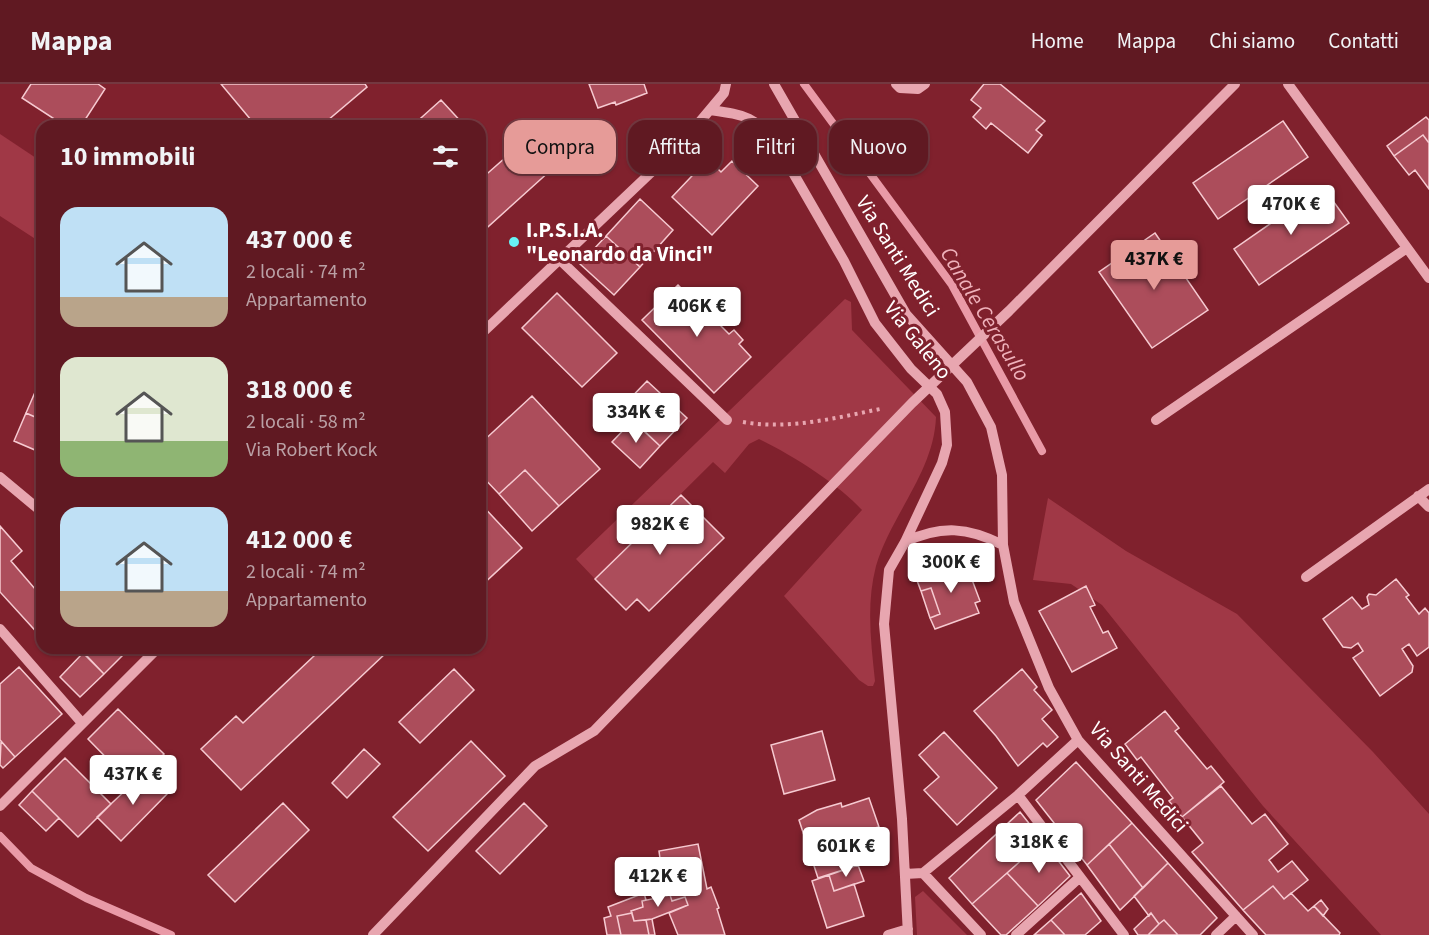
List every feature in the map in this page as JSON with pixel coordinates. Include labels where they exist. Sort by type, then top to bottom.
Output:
[{"type":"street","points":[[486,329],[682,143],[724,93],[726,84]]},
{"type":"street","name":"Via Santi Medici","points":[[774,84],[906,314],[967,382],[991,427],[1002,475],[1003,545],[1014,602],[1050,688],[1078,740],[1253,935]]},
{"type":"street","points":[[896,84],[900,88],[918,89],[925,84]]},
{"type":"street","points":[[373,935],[535,766],[594,731],[912,403],[1009,311],[1235,84]]},
{"type":"street","points":[[1288,84],[1429,278]]},
{"type":"street","name":"Via Galeno","points":[[710,110],[745,116],[766,130],[844,261],[875,323],[911,369],[937,394],[945,411],[947,445],[942,463],[905,542],[889,570],[884,624],[908,932]]},
{"type":"street","points":[[1156,420],[1407,248]]},
{"type":"street","points":[[560,260],[727,420]]},
{"type":"street","points":[[0,477],[36,507]]},
{"type":"street","points":[[1306,577],[1429,489]]},
{"type":"street","points":[[1418,496],[1429,507]]},
{"type":"street","points":[[905,542],[936,531],[952,530],[987,537],[1003,545]]},
{"type":"street","points":[[0,629],[82,723]]},
{"type":"street","points":[[2,805],[152,654]]},
{"type":"street","points":[[905,874],[923,873],[1018,795],[1078,740]]},
{"type":"street","points":[[1018,795],[1124,935]]},
{"type":"street","points":[[923,873],[981,935]]},
{"type":"street","points":[[1016,935],[1079,878]]},
{"type":"street","points":[[1216,935],[1236,916]]},
{"type":"street","points":[[888,935],[908,932]]},
{"type":"path","points":[[727,420],[764,426],[790,425],[912,403]]},
{"type":"shaded area","points":[[0,134],[36,158],[36,239],[0,216]]},
{"type":"shaded area","points":[[845,299],[851,302],[852,330],[936,417],[928,456],[891,529],[876,566],[870,609],[875,681],[873,686],[868,686],[859,680],[784,596],[862,510],[841,490],[813,470],[759,439],[749,444],[725,473],[713,462],[595,579],[576,559]]},
{"type":"shaded area","points":[[1048,498],[1126,551],[1237,614],[1373,752],[1429,814],[1429,935],[1381,935],[1263,806],[1102,605],[1071,584],[1033,580]]},
{"type":"shaded area","points":[[923,891],[967,935],[917,935],[915,897]]},
{"type":"building","points":[[31,84],[98,84],[105,89],[85,120],[56,120],[22,98]]},
{"type":"building","points":[[221,84],[365,84],[367,87],[328,120],[251,120]]},
{"type":"building","points":[[589,84],[644,84],[647,93],[616,105],[615,102],[598,108]]},
{"type":"building","points":[[984,84],[1000,84],[1045,121],[1036,130],[1042,135],[1028,153],[991,123],[986,129],[973,117],[981,108],[971,100]]},
{"type":"building","points":[[441,100],[459,120],[419,120]]},
{"type":"building","points":[[1426,117],[1429,120],[1429,143],[1423,135],[1394,156],[1387,146]]},
{"type":"building","points":[[1283,121],[1308,157],[1218,219],[1193,183]]},
{"type":"building","points":[[1423,135],[1429,143],[1429,189],[1415,170],[1409,175],[1394,156]]},
{"type":"building","points":[[504,159],[504,174],[547,174],[486,229],[486,175]]},
{"type":"building","points":[[732,161],[734,174],[746,174],[758,186],[712,235],[672,197],[694,174],[722,174],[722,171]]},
{"type":"building","points":[[1323,187],[1349,223],[1259,285],[1234,249]]},
{"type":"building","points":[[640,199],[673,230],[640,267],[606,236]]},
{"type":"building","points":[[1155,233],[1208,310],[1152,348],[1099,272]]},
{"type":"building","points":[[606,236],[640,267],[614,295],[580,264]]},
{"type":"building","points":[[678,285],[687,294],[690,290],[701,301],[699,304],[729,334],[734,330],[743,340],[739,344],[751,357],[714,393],[642,320]]},
{"type":"building","points":[[557,293],[617,353],[582,387],[522,328]]},
{"type":"building","points":[[647,381],[687,418],[660,446],[620,409]]},
{"type":"building","points":[[36,390],[36,417],[26,413]]},
{"type":"building","points":[[532,396],[600,469],[559,506],[525,470],[499,494],[486,480],[486,438]]},
{"type":"building","points":[[26,413],[36,417],[36,450],[14,441]]},
{"type":"building","points":[[633,420],[660,446],[640,468],[612,442]]},
{"type":"building","points":[[525,470],[559,506],[532,531],[499,494]]},
{"type":"building","points":[[681,495],[724,538],[649,611],[637,599],[626,610],[595,579]]},
{"type":"building","points":[[486,509],[522,548],[486,581]]},
{"type":"building","points":[[0,526],[22,551],[11,561],[36,590],[36,631],[0,592]]},
{"type":"building","points":[[965,561],[980,601],[975,603],[979,613],[935,629],[930,618],[940,614],[931,588],[921,591],[916,578]]},
{"type":"building","points":[[1396,579],[1409,595],[1406,597],[1419,614],[1425,608],[1429,613],[1429,647],[1417,656],[1409,644],[1402,649],[1413,666],[1412,672],[1380,696],[1353,658],[1363,651],[1358,643],[1351,648],[1343,647],[1323,619],[1352,597],[1362,609],[1369,605],[1367,597],[1369,594],[1376,595]]},
{"type":"building","points":[[1086,586],[1095,605],[1090,607],[1103,633],[1108,631],[1117,648],[1072,672],[1039,611]]},
{"type":"building","points":[[931,588],[940,614],[930,618],[921,591]]},
{"type":"building","points":[[82,654],[104,674],[80,697],[60,677]]},
{"type":"building","points":[[87,654],[124,654],[104,674]]},
{"type":"building","points":[[385,654],[241,790],[201,749],[236,716],[243,723],[315,655]]},
{"type":"building","points":[[19,667],[62,714],[15,757],[0,740],[0,684]]},
{"type":"building","points":[[454,669],[474,690],[420,743],[399,722]]},
{"type":"building","points":[[1022,669],[1037,687],[1034,690],[1052,710],[1042,719],[1058,737],[1047,747],[1043,743],[1018,766],[974,711]]},
{"type":"building","points":[[118,709],[164,754],[133,785],[88,739]]},
{"type":"building","points":[[1165,711],[1179,728],[1175,731],[1207,769],[1211,766],[1224,782],[1182,817],[1169,801],[1173,798],[1141,757],[1137,760],[1125,744]]},
{"type":"building","points":[[822,731],[835,780],[784,794],[771,745]]},
{"type":"building","points":[[944,732],[997,788],[957,825],[924,790],[939,777],[919,755]]},
{"type":"building","points":[[1,741],[15,757],[3,768],[0,765]]},
{"type":"building","points":[[471,741],[505,776],[428,851],[393,817]]},
{"type":"building","points":[[364,749],[380,764],[347,798],[332,783]]},
{"type":"building","points":[[65,758],[111,804],[78,837],[32,791]]},
{"type":"building","points":[[1076,762],[1132,823],[1087,865],[1036,800]]},
{"type":"building","points":[[146,771],[168,793],[121,841],[97,817]]},
{"type":"building","points":[[1221,786],[1252,824],[1265,814],[1288,844],[1269,860],[1278,872],[1292,861],[1308,880],[1284,899],[1273,886],[1243,910],[1192,852],[1203,843],[1182,817]]},
{"type":"building","points":[[32,791],[59,818],[46,831],[19,805]]},
{"type":"building","points":[[869,798],[879,827],[870,829],[880,858],[818,878],[799,820],[817,810],[841,803],[842,807]]},
{"type":"building","points":[[283,803],[309,830],[235,902],[208,875]]},
{"type":"building","points":[[524,803],[547,826],[500,874],[476,851]]},
{"type":"building","points":[[1020,812],[1043,841],[972,904],[949,878]]},
{"type":"building","points":[[1132,823],[1168,863],[1143,888],[1109,844]]},
{"type":"building","points":[[1043,841],[1070,876],[1038,906],[1007,873]]},
{"type":"building","points":[[698,844],[707,889],[711,887],[725,935],[678,935],[669,913],[688,905],[685,897],[672,901],[670,895],[665,895],[659,851]]},
{"type":"building","points":[[1109,844],[1143,888],[1120,910],[1087,865]]},
{"type":"building","points":[[1168,863],[1217,918],[1200,935],[1178,935],[1164,920],[1159,924],[1151,913],[1149,916],[1134,896]]},
{"type":"building","points":[[858,865],[864,881],[834,891],[829,875]]},
{"type":"building","points":[[1007,873],[1038,906],[1006,935],[1001,935],[972,904]]},
{"type":"building","points":[[829,875],[834,891],[854,884],[864,916],[827,928],[812,881]]},
{"type":"building","points":[[1273,886],[1284,899],[1291,893],[1308,911],[1314,906],[1340,933],[1339,935],[1266,935],[1243,910]]},
{"type":"building","points":[[644,893],[646,900],[642,901],[643,907],[631,911],[632,913],[617,916],[621,935],[607,935],[604,918],[611,916],[608,907]]},
{"type":"building","points":[[1081,893],[1101,921],[1085,935],[1065,935],[1051,920]]},
{"type":"building","points":[[670,895],[672,901],[685,897],[688,905],[652,919],[634,921],[631,911],[643,907],[642,901]]},
{"type":"building","points":[[1321,900],[1328,909],[1323,916],[1314,906]]},
{"type":"building","points":[[632,913],[634,921],[646,920],[649,935],[621,935],[617,916]]},
{"type":"building","points":[[1151,913],[1159,924],[1148,935],[1138,935],[1134,929]]},
{"type":"building","points":[[652,919],[655,935],[649,935],[646,920]]},
{"type":"building","points":[[1051,920],[1065,935],[1034,935]]},
{"type":"building","points":[[1164,920],[1178,935],[1148,935],[1159,924]]},
{"type":"waterway","name":"Canale Cerasullo","points":[[804,84],[952,285],[1042,451]]},
{"type":"waterway","points":[[0,836],[31,868],[86,898],[171,935]]},
{"type":"place","name":"I.P.S.I.A. \"Leonardo da Vinci\"","points":[[514,242]]}]
